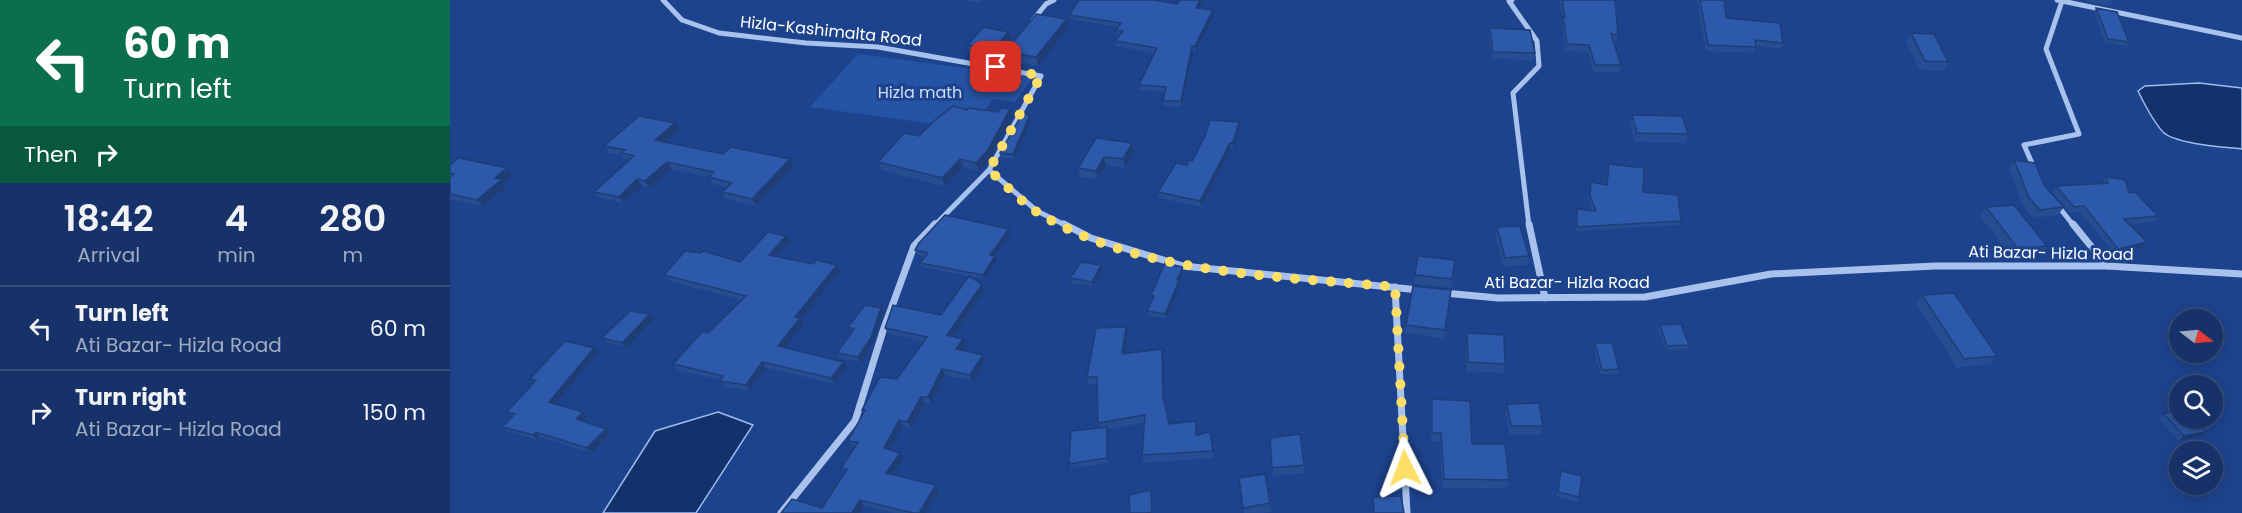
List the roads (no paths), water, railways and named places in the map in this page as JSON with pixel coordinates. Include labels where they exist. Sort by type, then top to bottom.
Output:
[{"type":"street","name":"Hizla-Kashimalta Road","points":[[663,0],[682,20],[719,33],[806,43],[878,47],[1041,76],[989,170]]},
{"type":"street","points":[[1030,24],[1046,4],[1054,0]]},
{"type":"street","points":[[1512,0],[1509,1],[1538,41],[1539,66],[1513,93],[1531,242],[1545,298]]},
{"type":"street","points":[[2038,177],[2024,144],[2079,134],[2046,49],[2060,1],[2242,38]]},
{"type":"street","points":[[996,67],[1017,41]]},
{"type":"street","points":[[781,513],[855,420],[883,331],[914,246],[989,170],[1036,211],[1091,238],[1183,266],[1429,291]]},
{"type":"street","points":[[2050,196],[2108,266]]},
{"type":"street","name":"Ati Bazar- Hizla Road","points":[[1441,292],[1498,298],[1645,297],[1771,274],[1935,266],[2108,266],[2242,274]]},
{"type":"street","points":[[1395,287],[1407,513]]},
{"type":"park label","name":"Hizla math","points":[[920,92]]}]
